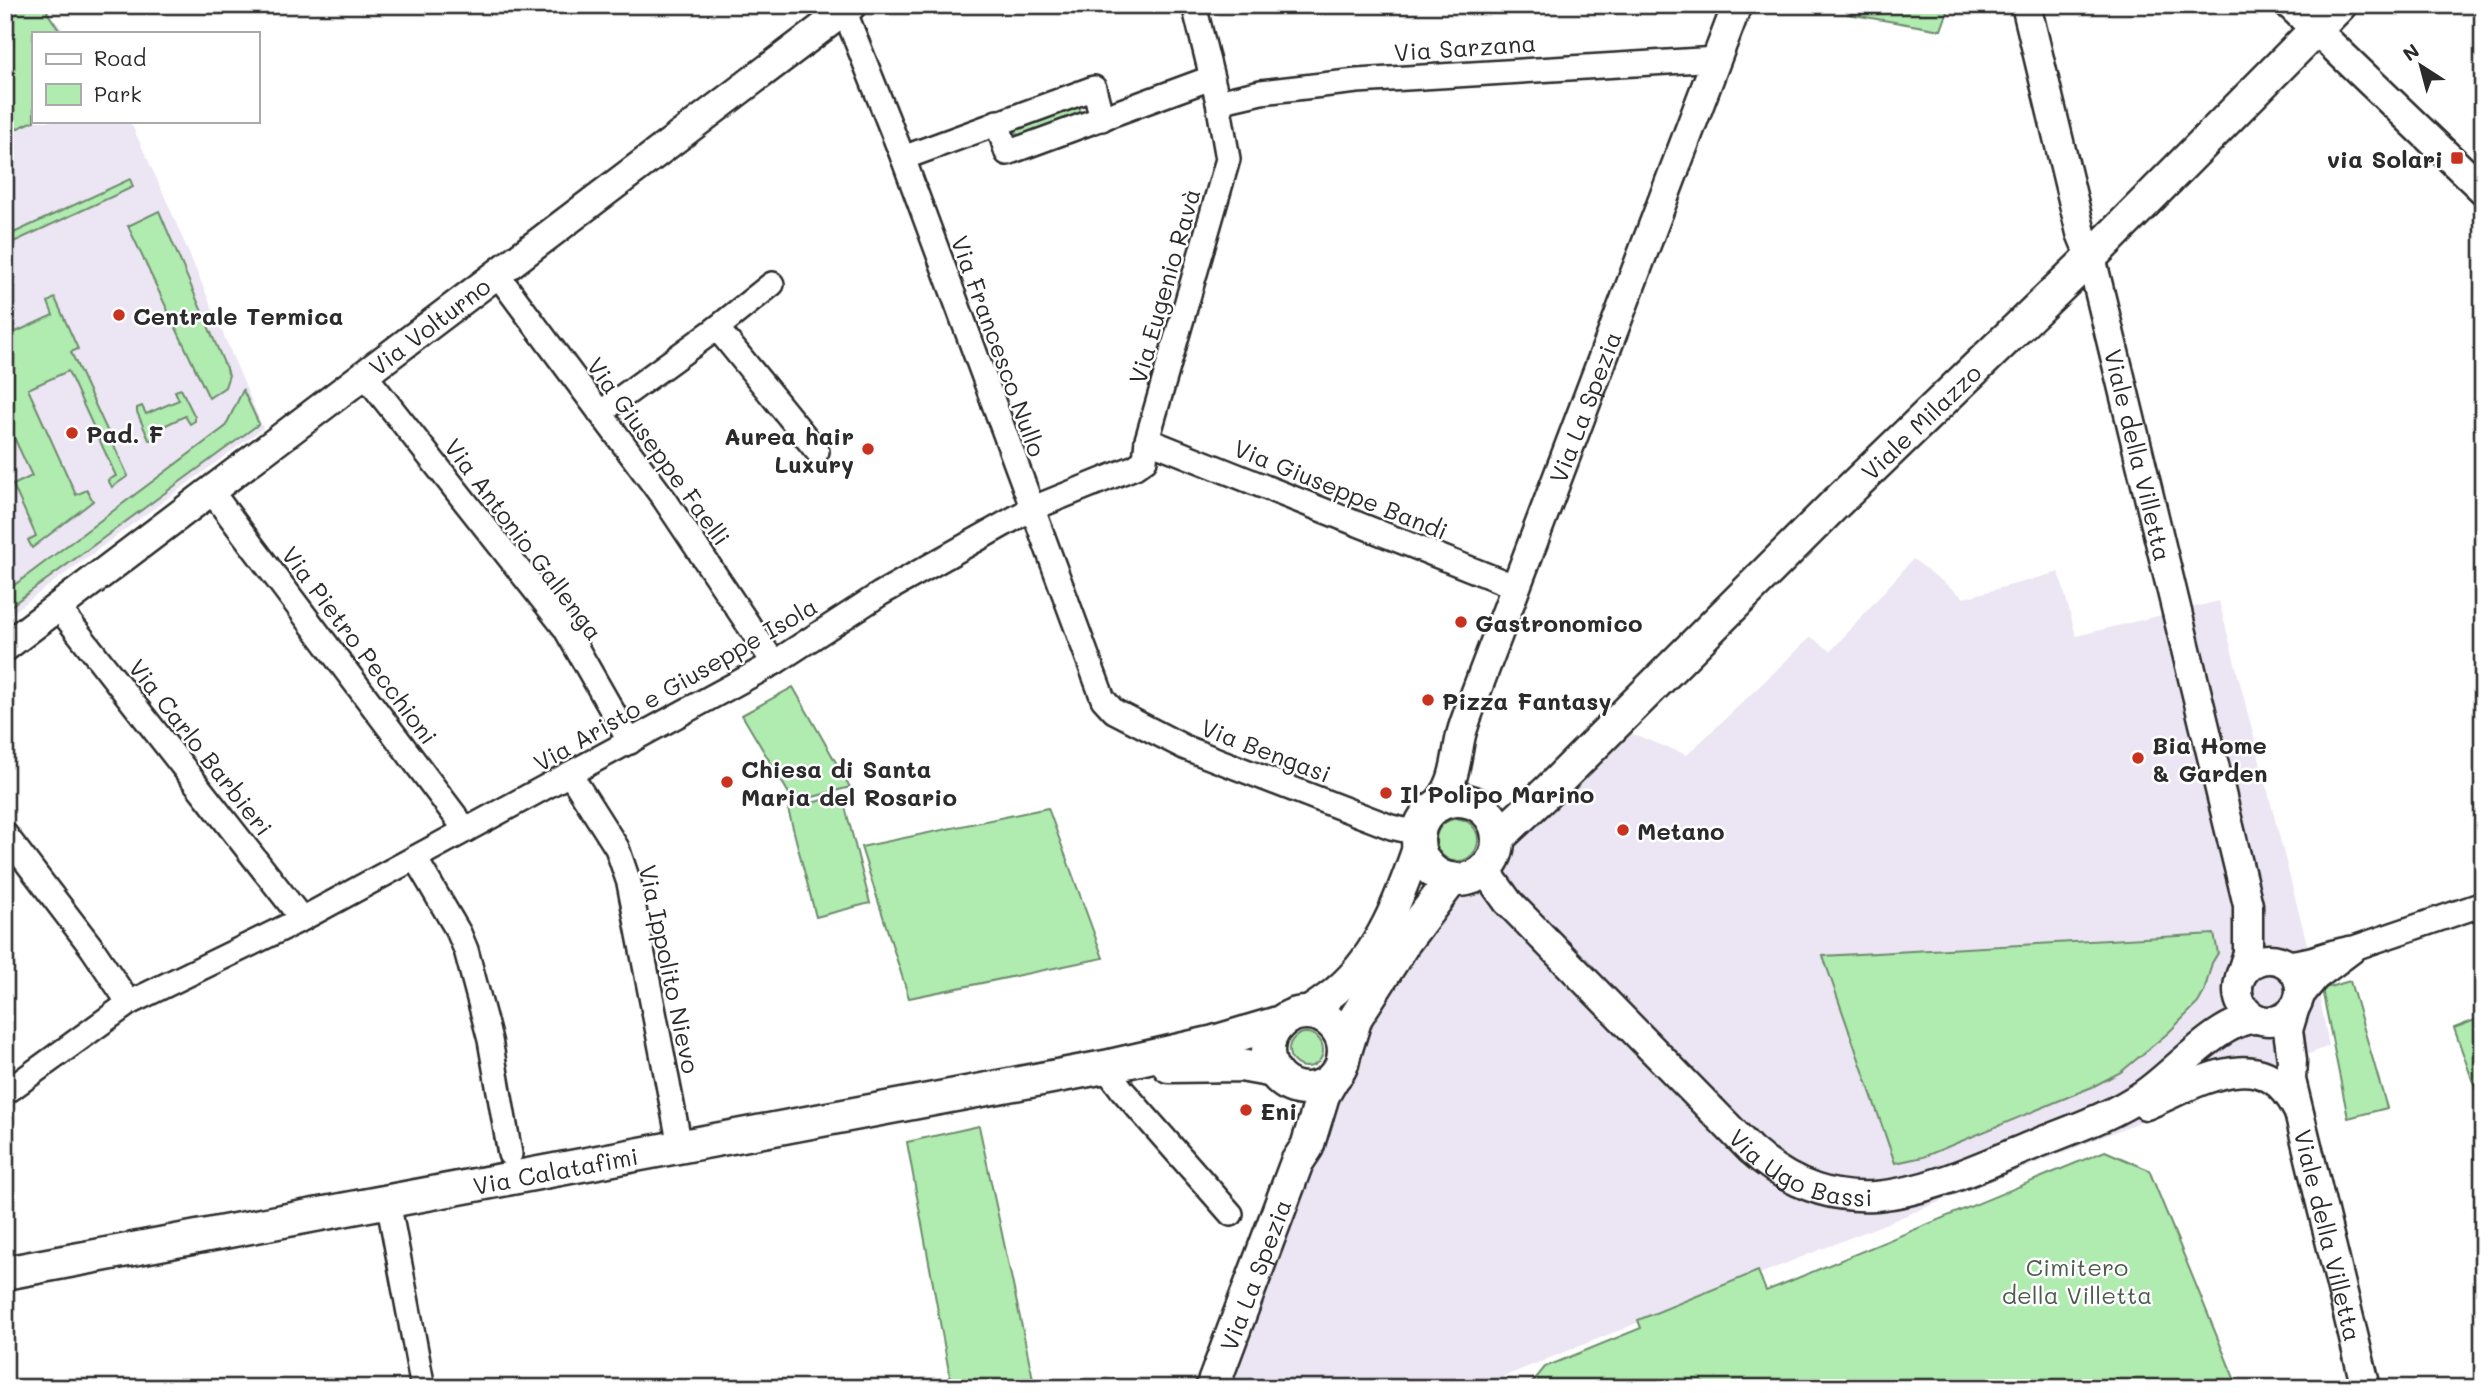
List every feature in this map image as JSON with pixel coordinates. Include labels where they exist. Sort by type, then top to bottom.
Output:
[{"type":"main road","name":"Viale Milazzo","points":[[1499,837],[1835,504],[2091,257],[2340,5]]},
{"type":"main road","points":[[1418,839],[1422,858],[1429,868],[1452,880],[1475,876],[1485,870],[1493,860],[1499,837],[1490,814],[1470,801],[1457,799],[1434,807]]},
{"type":"main road","name":"Via La Spezia","points":[[1418,839],[1427,814],[1434,807]]},
{"type":"main road","name":"Via La Spezia","points":[[1212,1388],[1297,1163],[1308,1143],[1323,1095],[1339,1065],[1356,1017],[1405,941],[1452,880]]},
{"type":"main road","points":[[1276,1074],[1291,1086],[1307,1088],[1322,1085],[1339,1065],[1342,1038],[1332,1023],[1316,1014],[1294,1017]]},
{"type":"main road","name":"Via La Spezia","points":[[1294,1017],[1270,1037],[1268,1055],[1276,1074],[1296,1105],[1297,1163]]},
{"type":"main road","name":"Via Calatafimi","points":[[5,1273],[1105,1068],[1214,1042],[1294,1017]]},
{"type":"main road","name":"Via Calatafimi","points":[[1105,1068],[1241,1065],[1276,1074]]},
{"type":"street","name":"Via Eugenio Ravà","points":[[1031,509],[1135,467],[1145,460],[1147,440],[1228,159],[1218,102],[1194,5]]},
{"type":"street","name":"Via La Spezia","points":[[1434,807],[1446,795],[1453,778],[1464,726],[1737,5]]},
{"type":"street","name":"Viale della Villetta","points":[[2026,5],[2081,233],[2091,257],[2248,905],[2248,953],[2239,980]]},
{"type":"street","points":[[2290,5],[2483,190]]},
{"type":"street","name":"Via Francesco Nullo","points":[[846,7],[1103,699]]},
{"type":"street","name":"Via Volturno","points":[[5,647],[846,7]]},
{"type":"street","name":"Via Sarzana","points":[[1218,102],[1261,92],[1357,81],[1584,65],[1717,59]]},
{"type":"street","points":[[997,122],[1007,153],[1211,78]]},
{"type":"street","points":[[903,158],[1094,88],[1102,118]]},
{"type":"street","name":"Via Giuseppe Faelli","points":[[497,274],[665,500],[774,663]]},
{"type":"street","points":[[600,413],[717,328],[772,284]]},
{"type":"street","points":[[717,328],[817,451]]},
{"type":"street","name":"Via Antonio Gallenga","points":[[365,375],[565,628],[630,742]]},
{"type":"street","name":"Via Giuseppe Bandi","points":[[1147,440],[1516,587]]},
{"type":"street","name":"Via Pietro Pecchioni","points":[[211,491],[466,830]]},
{"type":"street","name":"Via Aristo e Giuseppe Isola","points":[[5,1093],[129,1003],[302,919],[630,742],[774,663],[880,594],[1031,509]]},
{"type":"street","name":"Via Carlo Barbieri","points":[[58,607],[302,919]]},
{"type":"street","name":"Via Bengasi","points":[[1103,699],[1114,711],[1186,748],[1404,831],[1418,839]]},
{"type":"street","name":"Via Ippolito Nievo","points":[[570,774],[617,848],[629,883],[680,1146]]},
{"type":"street","points":[[5,834],[92,948],[129,1003]]},
{"type":"street","name":"Via La Spezia","points":[[1294,1017],[1339,989],[1363,961],[1392,912],[1418,839]]},
{"type":"street","points":[[415,858],[459,933],[466,950],[490,1040],[510,1154]]},
{"type":"street","name":"Via Ugo Bassi","points":[[1485,870],[1508,902],[1743,1142],[1776,1169],[1815,1188],[1833,1193],[1869,1197],[1910,1192],[1943,1182],[2134,1101],[2156,1086],[2198,1048],[2238,1021],[2258,1020]]},
{"type":"street","points":[[2362,946],[2317,978],[2297,1004],[2280,1020],[2258,1020],[2248,1014],[2240,1003],[2239,980],[2254,962],[2267,959],[2302,961],[2333,951],[2362,946],[2483,904]]},
{"type":"street","name":"Viale della Villetta","points":[[2248,905],[2268,948],[2281,961]]},
{"type":"street","points":[[2281,961],[2292,969],[2299,981],[2297,1004]]},
{"type":"street","name":"Via Ugo Bassi","points":[[2198,1048],[2228,1006],[2239,980]]},
{"type":"street","name":"Viale della Villetta","points":[[2297,1004],[2288,1030],[2292,1085],[2366,1388]]},
{"type":"street","name":"Viale della Villetta","points":[[2258,1020],[2270,1033],[2280,1063],[2292,1085]]},
{"type":"street","points":[[1105,1068],[1231,1214]]},
{"type":"street","points":[[2110,1113],[2138,1108],[2216,1076],[2240,1070],[2262,1074],[2276,1083],[2290,1097],[2299,1114]]},
{"type":"street","points":[[388,1201],[423,1388]]},
{"type":"shaded area","points":[[5,5],[52,5],[47,12],[65,32],[32,32],[32,122],[130,122],[263,428],[5,618]]},
{"type":"shaded area","points":[[1913,559],[1964,598],[2059,572],[2076,636],[2219,601],[2317,983],[2329,1046],[1475,1388],[1199,1388],[1309,1090],[1389,939],[1623,730],[1687,755],[1811,637],[1831,651]]},
{"type":"green space","points":[[5,5],[52,5],[47,12],[60,32],[32,32],[32,122],[5,134]]},
{"type":"green space","points":[[1852,5],[1950,5],[1941,30],[1848,14]]},
{"type":"green space","points":[[1076,100],[1082,115],[1018,138],[1013,124]]},
{"type":"green space","points":[[130,179],[133,187],[5,246],[5,237]]},
{"type":"green space","points":[[159,211],[229,375],[225,387],[209,398],[128,226]]},
{"type":"green space","points":[[55,298],[78,349],[71,352],[128,476],[112,487],[108,480],[116,476],[68,371],[28,389],[76,495],[87,490],[93,501],[32,548],[28,540],[36,536],[13,485],[32,476],[5,418],[5,337],[53,315],[48,302]]},
{"type":"green space","points":[[181,389],[195,421],[190,424],[185,416],[153,431],[157,439],[149,440],[137,408],[142,406],[146,414],[179,400],[175,391]]},
{"type":"green space","points":[[243,390],[259,424],[5,610],[5,592],[225,427]]},
{"type":"green space","points":[[793,687],[850,787],[794,802],[742,715]]},
{"type":"green space","points":[[842,795],[870,903],[816,917],[788,809]]},
{"type":"green space","points":[[1048,808],[1103,958],[909,998],[861,847]]},
{"type":"green space","points":[[1457,819],[1472,825],[1478,840],[1472,855],[1457,861],[1442,855],[1436,840],[1442,825]]},
{"type":"green space","points":[[2214,934],[2218,953],[2198,1003],[2168,1033],[2121,1072],[2092,1087],[1923,1157],[1895,1163],[1823,956]]},
{"type":"green space","points":[[2350,981],[2387,1108],[2348,1118],[2322,989]]},
{"type":"green space","points":[[2483,1017],[2483,1101],[2480,1102],[2454,1028]]},
{"type":"green space","points":[[1306,1033],[1318,1038],[1323,1050],[1318,1062],[1306,1067],[1294,1062],[1289,1050],[1294,1038]]},
{"type":"green space","points":[[979,1126],[1035,1388],[952,1388],[907,1142]]},
{"type":"green space","name":"Cimitero della Villetta","points":[[2105,1151],[2149,1170],[2238,1388],[1528,1388],[1545,1367],[1641,1328],[1638,1320],[1758,1271],[1766,1291]]},
{"type":"place","name":"via Solari","points":[[2457,158]]},
{"type":"place","name":"Centrale Termica","points":[[119,315]]},
{"type":"place","name":"Pad. F","points":[[72,433]]},
{"type":"place","name":"Aurea hair Luxury","points":[[868,449]]},
{"type":"place","name":"Gastronomico","points":[[1461,622]]},
{"type":"place","name":"Pizza Fantasy","points":[[1428,700]]},
{"type":"place","name":"Bia Home & Garden","points":[[2138,758]]},
{"type":"place","name":"Chiesa di Santa Maria del Rosario","points":[[727,782]]},
{"type":"place","name":"Il Polipo Marino","points":[[1386,793]]},
{"type":"place","name":"Metano","points":[[1623,830]]},
{"type":"place","name":"Eni","points":[[1246,1110]]}]
